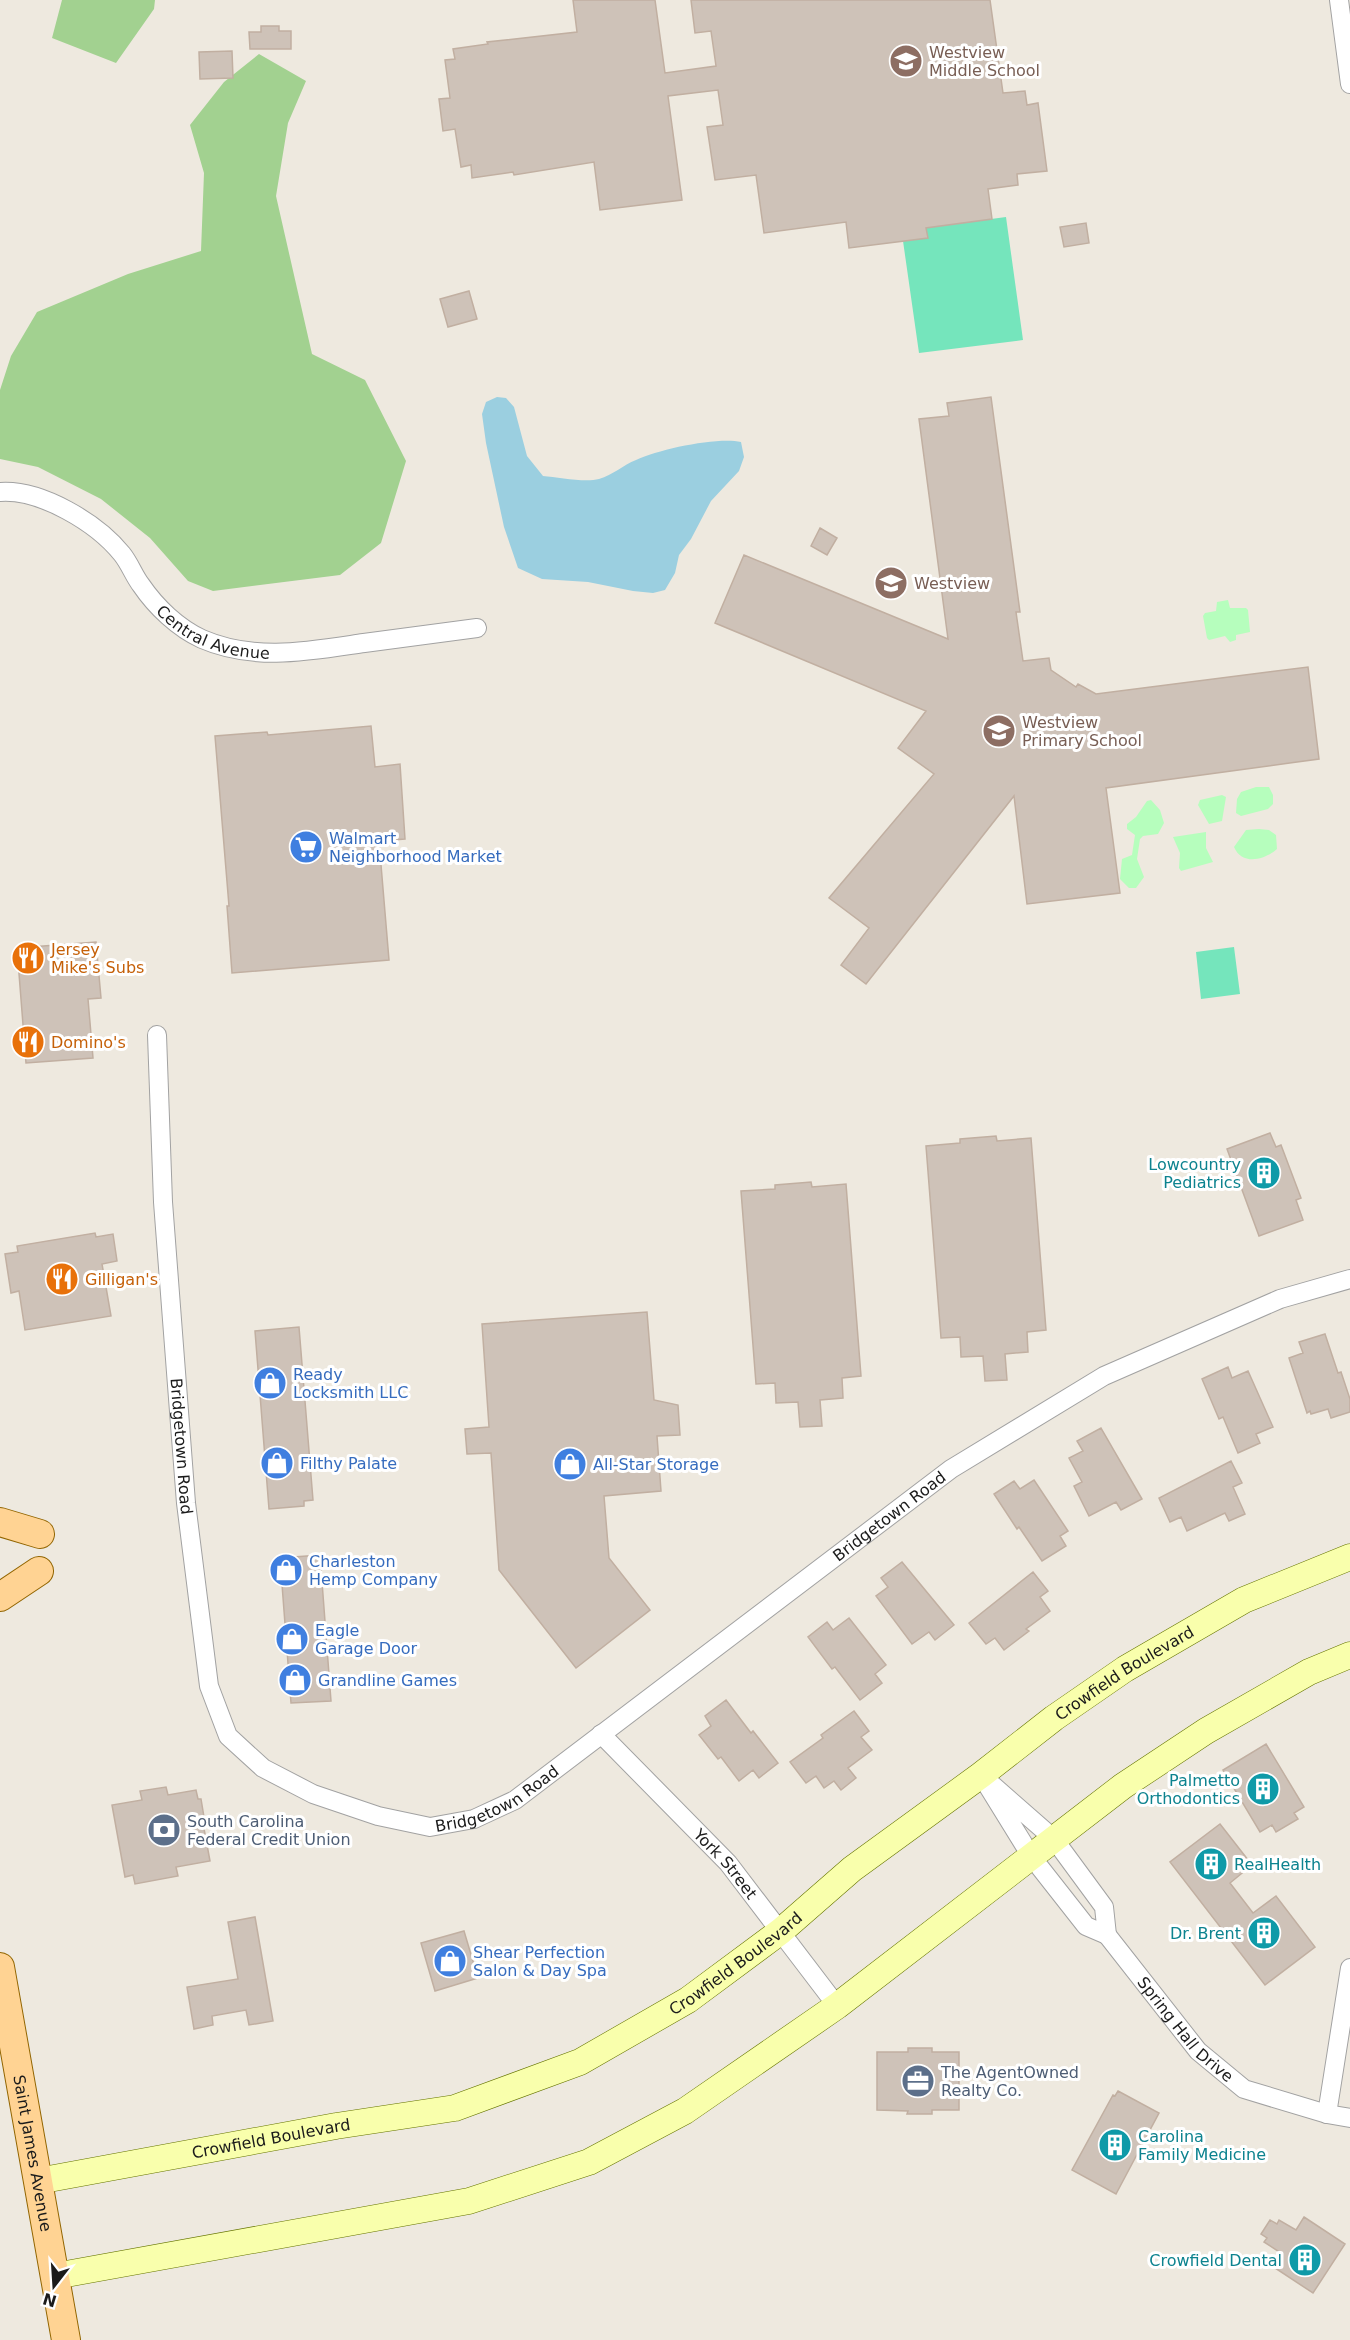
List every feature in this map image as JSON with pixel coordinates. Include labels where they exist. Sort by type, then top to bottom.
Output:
[{"type":"main road","points":[[0,1522],[40,1534]]},
{"type":"main road","name":"Crowfield Boulevard","points":[[38,2181],[336,2126],[455,2108],[580,2062],[688,2000],[781,1931],[852,1869],[981,1775],[1054,1718],[1125,1669],[1244,1600],[1350,1557]]},
{"type":"main road","points":[[0,1597],[39,1571]]},
{"type":"main road","points":[[55,2276],[469,2201],[589,2162],[685,2111],[837,2006],[1123,1786],[1206,1731],[1308,1672],[1350,1655]]},
{"type":"main road","name":"Saint James Avenue","points":[[0,1967],[66,2340]]},
{"type":"street","points":[[1340,0],[1350,84]]},
{"type":"street","name":"Central Avenue","points":[[0,492],[12,491],[53,504],[90,523],[122,554],[142,586],[169,618],[202,639],[248,653],[298,652],[477,628]]},
{"type":"street","name":"Bridgetown Road","points":[[157,1035],[162,1202],[186,1503],[209,1686],[228,1736],[263,1768],[313,1794],[378,1816],[430,1827],[474,1820],[515,1800],[951,1468],[1104,1376],[1280,1299],[1350,1279]]},
{"type":"street","name":"York Street","points":[[601,1734],[728,1863],[837,2006]]},
{"type":"street","points":[[981,1775],[1054,1839],[1104,1907],[1107,1935]]},
{"type":"street","name":"Spring Hall Drive","points":[[981,1775],[1031,1856],[1086,1926],[1107,1935],[1198,2051],[1245,2089],[1327,2114],[1350,2118]]},
{"type":"street","points":[[1327,2114],[1350,1968]]},
{"type":"green space","points":[[62,0],[155,0],[154,9],[116,63],[52,38]]},
{"type":"green space","points":[[259,54],[306,81],[288,123],[276,196],[312,354],[365,380],[406,461],[381,543],[340,575],[213,591],[188,581],[150,538],[101,499],[38,467],[0,459],[0,390],[11,356],[37,312],[128,274],[201,251],[204,173],[190,125],[224,82]]},
{"type":"green space","points":[[1006,217],[1023,340],[919,353],[903,241],[924,228]]},
{"type":"green space","points":[[1228,600],[1230,608],[1248,610],[1250,632],[1236,635],[1236,640],[1230,642],[1225,636],[1209,640],[1203,616],[1205,613],[1216,611],[1217,602]]},
{"type":"green space","points":[[1256,787],[1269,787],[1273,795],[1273,804],[1268,809],[1241,816],[1236,813],[1237,799],[1241,792]]},
{"type":"green space","points":[[1222,795],[1226,797],[1222,821],[1209,824],[1198,805],[1200,800]]},
{"type":"green space","points":[[1151,800],[1160,810],[1164,823],[1158,834],[1143,836],[1140,839],[1137,859],[1144,877],[1136,888],[1129,888],[1120,879],[1122,859],[1132,855],[1135,835],[1127,829],[1127,824],[1136,817],[1147,801]]},
{"type":"green space","points":[[1246,830],[1269,830],[1276,835],[1277,849],[1260,858],[1242,857],[1234,847]]},
{"type":"green space","points":[[1206,832],[1206,848],[1213,862],[1181,871],[1179,868],[1180,853],[1173,837]]},
{"type":"green space","points":[[1234,947],[1240,994],[1201,999],[1196,952]]},
{"type":"water","points":[[497,397],[506,398],[514,407],[527,456],[543,476],[579,480],[599,479],[636,460],[673,448],[718,441],[741,442],[744,457],[739,471],[711,501],[691,539],[679,555],[675,573],[665,590],[653,593],[588,582],[542,579],[518,568],[504,527],[482,414],[486,402]]},
{"type":"building","points":[[573,0],[655,0],[665,73],[716,66],[711,31],[695,33],[691,0],[990,0],[1003,93],[1025,91],[1027,105],[1038,103],[1047,171],[1017,174],[1018,185],[988,189],[992,219],[926,228],[928,238],[849,248],[846,222],[764,233],[756,175],[715,180],[707,127],[723,125],[718,90],[668,96],[682,200],[600,210],[594,162],[514,175],[513,172],[472,178],[471,165],[461,167],[455,129],[443,131],[439,99],[450,98],[445,60],[455,59],[453,49],[488,44],[487,42],[577,32]]},
{"type":"building","points":[[261,26],[279,26],[279,31],[291,31],[291,49],[250,49],[249,32],[261,32]]},
{"type":"building","points":[[232,51],[233,78],[200,79],[199,52]]},
{"type":"building","points":[[1086,223],[1089,243],[1064,247],[1060,227]]},
{"type":"building","points":[[469,291],[477,319],[448,327],[440,299]]},
{"type":"building","points":[[991,397],[1020,612],[1016,612],[1023,661],[1049,658],[1051,670],[1076,687],[1078,684],[1096,694],[1308,667],[1319,759],[1106,788],[1120,893],[1027,904],[1014,796],[866,984],[841,965],[869,928],[829,898],[934,774],[898,748],[926,711],[715,623],[744,555],[948,639],[919,419],[949,416],[947,403]]},
{"type":"building","points":[[820,528],[837,538],[827,555],[811,546]]},
{"type":"building","points":[[371,726],[375,767],[400,764],[405,839],[379,841],[389,960],[232,973],[227,906],[229,906],[215,736],[267,732],[268,735]]},
{"type":"building","points":[[96,942],[101,998],[88,999],[93,1058],[26,1063],[17,948]]},
{"type":"building","name":"Lowcountry Pediatrics","points":[[1270,1133],[1276,1147],[1281,1145],[1301,1198],[1296,1200],[1303,1220],[1259,1236],[1227,1149]]},
{"type":"building","points":[[996,1136],[997,1141],[1031,1138],[1046,1330],[1027,1332],[1028,1352],[1005,1354],[1007,1380],[985,1381],[983,1356],[961,1357],[960,1337],[941,1338],[926,1146],[960,1143],[960,1139]]},
{"type":"building","points":[[811,1182],[812,1187],[846,1184],[861,1376],[842,1378],[843,1398],[820,1400],[822,1426],[800,1427],[798,1402],[776,1403],[775,1383],[756,1384],[741,1191],[775,1189],[775,1185]]},
{"type":"building","points":[[95,1233],[96,1237],[113,1234],[117,1261],[102,1264],[111,1316],[25,1330],[19,1291],[11,1293],[5,1254],[18,1252],[17,1246]]},
{"type":"building","points":[[647,1312],[654,1400],[678,1405],[680,1435],[657,1436],[661,1491],[604,1496],[609,1558],[650,1610],[576,1668],[499,1570],[491,1453],[467,1454],[465,1429],[489,1427],[482,1324]]},
{"type":"building","points":[[299,1327],[313,1500],[304,1501],[304,1506],[269,1509],[255,1331]]},
{"type":"building","points":[[1325,1334],[1338,1373],[1341,1372],[1350,1399],[1350,1412],[1331,1418],[1328,1409],[1307,1413],[1289,1358],[1303,1353],[1299,1342]]},
{"type":"building","points":[[1228,1367],[1232,1378],[1248,1371],[1273,1427],[1256,1434],[1260,1443],[1238,1453],[1223,1417],[1219,1419],[1202,1379]]},
{"type":"building","points":[[1101,1428],[1142,1499],[1121,1510],[1116,1502],[1089,1516],[1074,1486],[1082,1482],[1069,1458],[1083,1451],[1077,1441]]},
{"type":"building","points":[[1231,1461],[1242,1483],[1233,1487],[1245,1514],[1229,1521],[1225,1513],[1187,1531],[1181,1517],[1170,1522],[1159,1498]]},
{"type":"building","points":[[1034,1480],[1068,1531],[1060,1536],[1066,1546],[1042,1561],[994,1494],[1014,1481],[1020,1489]]},
{"type":"building","points":[[320,1555],[331,1701],[291,1703],[280,1558]]},
{"type":"building","points":[[902,1562],[954,1625],[935,1640],[929,1632],[912,1644],[876,1596],[888,1587],[881,1578]]},
{"type":"building","points":[[1033,1572],[1048,1591],[1040,1597],[1050,1611],[1004,1650],[995,1638],[986,1644],[969,1623]]},
{"type":"building","points":[[849,1618],[886,1665],[875,1674],[882,1683],[860,1700],[835,1667],[832,1669],[808,1637],[827,1622],[833,1630]]},
{"type":"building","points":[[726,1700],[778,1763],[759,1778],[753,1770],[739,1781],[721,1757],[718,1759],[699,1735],[711,1726],[705,1716]]},
{"type":"building","points":[[854,1711],[869,1731],[861,1737],[872,1750],[848,1768],[856,1778],[841,1790],[834,1781],[824,1788],[816,1776],[806,1783],[790,1762]]},
{"type":"building","name":"Palmetto Orthodontics","points":[[1266,1744],[1304,1807],[1294,1813],[1298,1819],[1276,1832],[1272,1825],[1260,1832],[1223,1770]]},
{"type":"building","points":[[166,1787],[168,1795],[196,1790],[198,1799],[201,1799],[210,1861],[176,1867],[178,1876],[135,1884],[133,1875],[125,1877],[112,1805],[142,1800],[140,1791]]},
{"type":"building","points":[[1220,1824],[1252,1865],[1230,1883],[1253,1913],[1276,1896],[1315,1947],[1265,1985],[1170,1862]]},
{"type":"building","points":[[255,1917],[273,2021],[249,2025],[246,2010],[212,2016],[213,2025],[194,2029],[187,1987],[238,1979],[228,1922]]},
{"type":"building","points":[[464,1931],[478,1978],[435,1991],[421,1943]]},
{"type":"building","name":"The AgentOwned Realty Co.","points":[[908,2048],[932,2048],[932,2052],[959,2052],[959,2110],[932,2110],[932,2114],[907,2114],[908,2111],[877,2110],[877,2052],[908,2052]]},
{"type":"building","name":"Carolina Family Medicine","points":[[1118,2091],[1159,2113],[1116,2194],[1072,2170],[1113,2095],[1115,2096]]},
{"type":"building","name":"Crowfield Dental","points":[[1304,2217],[1345,2244],[1313,2293],[1272,2266],[1281,2253],[1264,2242],[1267,2238],[1261,2234],[1270,2220],[1277,2224],[1279,2220],[1296,2230]]},
{"type":"place","name":"Westview Middle School","points":[[906,61]]},
{"type":"place","name":"Westview","points":[[891,583]]},
{"type":"place","name":"Westview Primary School","points":[[999,731]]},
{"type":"place","name":"Walmart Neighborhood Market","points":[[306,847]]},
{"type":"place","name":"Jersey Mike's Subs","points":[[28,958]]},
{"type":"place","name":"Domino's","points":[[28,1042]]},
{"type":"place","name":"Lowcountry Pediatrics","points":[[1264,1173]]},
{"type":"place","name":"Gilligan's","points":[[62,1279]]},
{"type":"place","name":"Ready Locksmith LLC","points":[[270,1383]]},
{"type":"place","name":"Filthy Palate","points":[[277,1463]]},
{"type":"place","name":"All-Star Storage","points":[[570,1464]]},
{"type":"place","name":"Charleston Hemp Company","points":[[286,1570]]},
{"type":"place","name":"Eagle Garage Door","points":[[292,1639]]},
{"type":"place","name":"Grandline Games","points":[[295,1680]]},
{"type":"place","name":"Palmetto Orthodontics","points":[[1263,1789]]},
{"type":"place","name":"South Carolina Federal Credit Union","points":[[164,1830]]},
{"type":"place","name":"RealHealth","points":[[1211,1864]]},
{"type":"place","name":"Dr. Brent","points":[[1264,1933]]},
{"type":"place","name":"Shear Perfection Salon & Day Spa","points":[[450,1961]]},
{"type":"place","name":"The AgentOwned Realty Co.","points":[[918,2081]]},
{"type":"place","name":"Carolina Family Medicine","points":[[1115,2145]]},
{"type":"place","name":"Crowfield Dental","points":[[1305,2260]]}]
